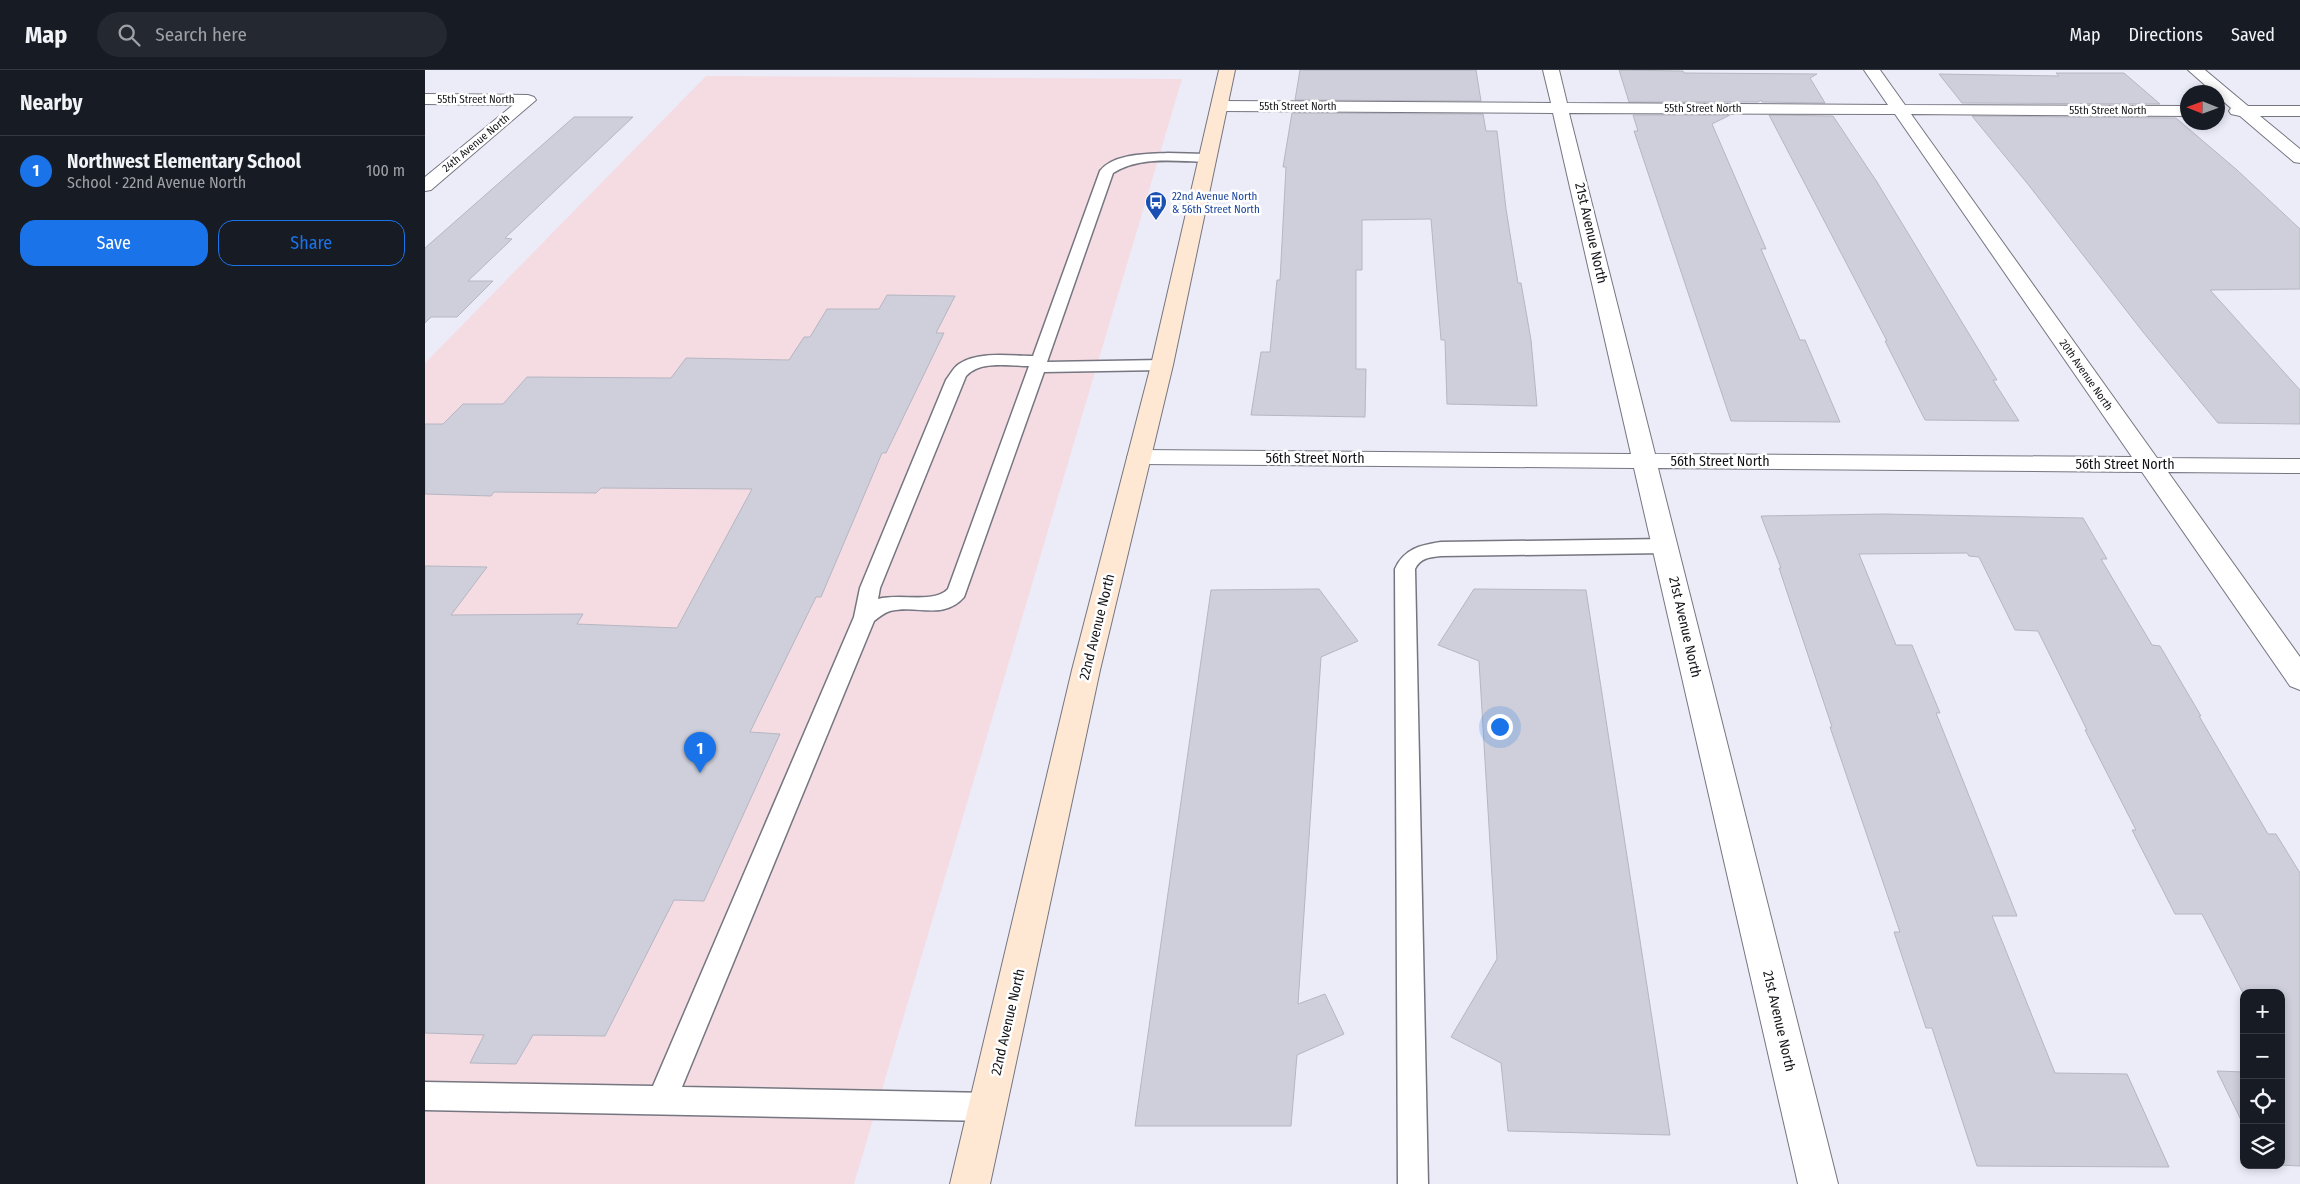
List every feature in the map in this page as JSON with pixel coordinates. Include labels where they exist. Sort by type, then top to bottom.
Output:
[{"type":"main road","name":"22nd Avenue North","points":[[971,1184],[1086,670],[1161,366],[1227,70]]},
{"type":"street","name":"21st Avenue North","points":[[1551,70],[1818,1184]]},
{"type":"street","name":"20th Avenue North","points":[[1872,70],[2300,680]]},
{"type":"street","points":[[2196,70],[2300,158]]},
{"type":"street","name":"55th Street North","points":[[425,99],[528,100]]},
{"type":"street","name":"24th Avenue North","points":[[425,186],[528,100]]},
{"type":"street","name":"55th Street North","points":[[1219,106],[2180,111]]},
{"type":"street","points":[[2225,111],[2300,111]]},
{"type":"street","name":"56th Street North","points":[[1139,457],[2300,466]]},
{"type":"lane","points":[[865,617],[875,606],[889,603],[938,603],[949,600],[957,592],[1107,171],[1114,165],[1133,160],[1206,158]]},
{"type":"lane","points":[[661,1101],[865,617],[870,588],[960,371],[978,362],[1161,366]]},
{"type":"lane","points":[[1413,1184],[1405,569],[1408,559],[1419,552],[1441,549],[1666,546]]},
{"type":"lane","points":[[425,1096],[989,1106]]},
{"type":"shaded area","points":[[706,76],[1182,79],[854,1184],[425,1184],[425,363]]},
{"type":"building","points":[[1300,70],[1476,70],[1481,101],[1295,100]]},
{"type":"building","points":[[1619,70],[1683,71],[1684,73],[1817,74],[1810,78],[1825,103],[1762,102],[1761,100],[1758,102],[1629,102]]},
{"type":"building","points":[[2056,73],[2124,73],[2160,104],[1962,103],[1939,74],[2059,76]]},
{"type":"building","points":[[1292,113],[1483,114],[1486,131],[1497,131],[1506,209],[1518,283],[1521,283],[1531,340],[1537,406],[1447,404],[1445,340],[1441,340],[1431,219],[1362,220],[1362,270],[1356,270],[1356,369],[1366,369],[1365,417],[1251,415],[1261,352],[1270,352],[1277,280],[1280,280],[1286,167],[1283,167]]},
{"type":"building","points":[[1633,115],[1730,115],[1712,124],[1766,249],[1761,249],[1800,340],[1805,340],[1840,422],[1731,421],[1634,131],[1638,131]]},
{"type":"building","points":[[1769,115],[1833,116],[1877,182],[1997,380],[1993,380],[2019,421],[1925,420],[1885,341],[1887,341]]},
{"type":"building","points":[[1972,116],[2176,118],[2180,121],[2180,130],[2190,130],[2237,170],[2300,229],[2300,289],[2210,290],[2300,390],[2300,424],[2218,423],[2143,332],[2027,183]]},
{"type":"building","points":[[574,117],[633,117],[505,238],[512,239],[468,281],[493,281],[457,317],[431,317],[425,323],[425,248]]},
{"type":"building","points":[[887,295],[955,296],[936,333],[944,333],[886,453],[882,453],[821,597],[816,597],[750,732],[780,734],[704,901],[674,900],[605,1036],[533,1035],[516,1064],[470,1063],[484,1035],[425,1033],[425,566],[487,567],[451,615],[583,614],[577,624],[677,628],[752,489],[601,488],[596,493],[494,492],[491,496],[425,494],[425,424],[443,424],[463,404],[503,404],[527,377],[671,378],[686,358],[789,360],[804,337],[810,337],[827,309],[879,309]]},
{"type":"building","points":[[1883,514],[2083,518],[2107,559],[2101,559],[2152,645],[2160,646],[2268,834],[2276,834],[2300,873],[2300,1166],[2285,1165],[2285,989],[2241,989],[2202,914],[2175,914],[2132,830],[2136,830],[2085,730],[2087,730],[2038,631],[2015,630],[1979,557],[1969,556],[1967,553],[1859,554],[1896,645],[1912,645],[1940,713],[1936,713],[2017,916],[1992,916],[2055,1073],[2127,1074],[2169,1167],[1977,1166],[1932,1028],[1926,1028],[1894,932],[1900,932],[1830,727],[1832,727],[1779,568],[1781,568],[1761,516]]},
{"type":"building","points":[[1319,589],[1358,641],[1321,657],[1298,1004],[1325,994],[1344,1034],[1297,1055],[1291,1126],[1135,1126],[1211,590]]},
{"type":"building","points":[[1474,589],[1586,590],[1670,1135],[1508,1131],[1501,1063],[1451,1037],[1497,959],[1479,661],[1438,645]]},
{"type":"building","points":[[2217,1071],[2240,1072],[2240,1118]]},
{"type":"place","name":"22nd Avenue North & 56th Street North","points":[[1156,221]]},
{"type":"place","name":"Northwest Elementary School","points":[[700,773]]}]
